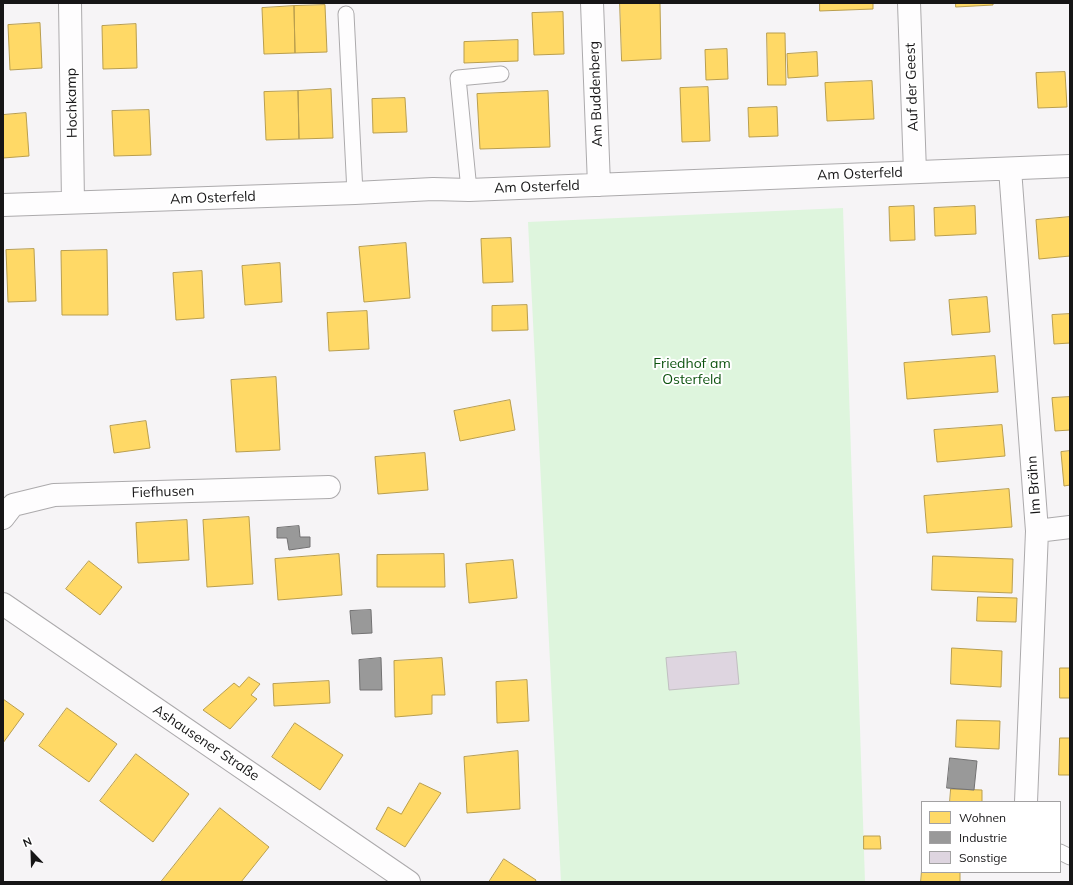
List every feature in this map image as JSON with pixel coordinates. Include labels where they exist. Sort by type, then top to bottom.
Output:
[{"type":"street","name":"Hochkamp","points":[[70,3],[74,202]]},
{"type":"street","name":"Am Buddenberg","points":[[592,3],[599,185]]},
{"type":"street","name":"Auf der Geest","points":[[909,3],[915,172]]},
{"type":"street","name":"Am Osterfeld","points":[[3,205],[433,189],[469,190],[1070,166]]},
{"type":"street","name":"Im Brähn","points":[[1010,169],[1037,531],[1026,801]]},
{"type":"street","name":"Fiefhusen","points":[[3,518],[13,505],[54,495],[329,487]]},
{"type":"street","points":[[1037,531],[1070,527]]},
{"type":"street","name":"Ashausener Straße","points":[[3,604],[408,882]]},
{"type":"lane","points":[[346,14],[355,193]]},
{"type":"lane","points":[[469,190],[458,78],[501,74]]},
{"type":"lane","points":[[1061,852],[1070,857]]},
{"type":"green space","name":"Friedhof am Osterfeld","points":[[843,208],[865,882],[561,882],[528,222]]},
{"type":"building: Wohnen","points":[[620,3],[660,3],[661,59],[622,61]]},
{"type":"building: Wohnen","points":[[820,3],[873,3],[873,9],[820,11]]},
{"type":"building: Wohnen","points":[[956,3],[993,3],[993,5],[956,7]]},
{"type":"building: Wohnen","points":[[325,5],[327,52],[295,53],[294,6]]},
{"type":"building: Wohnen","points":[[294,6],[295,53],[264,54],[262,8]]},
{"type":"building: Wohnen","points":[[563,12],[564,54],[534,55],[532,13]]},
{"type":"building: Wohnen","points":[[40,23],[42,68],[10,70],[8,25]]},
{"type":"building: Wohnen","points":[[136,24],[137,68],[103,69],[102,26]]},
{"type":"building: Wohnen","points":[[767,33],[785,33],[786,85],[768,85]]},
{"type":"building: Wohnen","points":[[518,40],[518,61],[464,63],[464,42]]},
{"type":"building: Wohnen","points":[[727,49],[728,79],[706,80],[705,50]]},
{"type":"building: Wohnen","points":[[817,52],[818,76],[788,78],[787,54]]},
{"type":"building: Wohnen","points":[[1065,72],[1067,107],[1038,108],[1036,73]]},
{"type":"building: Wohnen","points":[[872,81],[874,119],[827,121],[825,83]]},
{"type":"building: Wohnen","points":[[708,87],[710,141],[682,142],[680,88]]},
{"type":"building: Wohnen","points":[[331,89],[333,138],[299,139],[298,91]]},
{"type":"building: Wohnen","points":[[298,91],[299,139],[266,140],[264,92]]},
{"type":"building: Wohnen","points":[[548,91],[550,147],[480,149],[477,94]]},
{"type":"building: Wohnen","points":[[405,98],[407,132],[373,133],[372,99]]},
{"type":"building: Wohnen","points":[[777,107],[778,136],[749,137],[748,108]]},
{"type":"building: Wohnen","points":[[149,110],[151,155],[114,156],[112,111]]},
{"type":"building: Wohnen","points":[[26,113],[29,156],[3,158],[3,115]]},
{"type":"building: Wohnen","points":[[914,206],[915,240],[890,241],[889,207]]},
{"type":"building: Wohnen","points":[[975,206],[976,234],[935,236],[934,208]]},
{"type":"building: Wohnen","points":[[1070,217],[1070,256],[1039,259],[1036,220]]},
{"type":"building: Wohnen","points":[[511,238],[513,282],[483,283],[481,239]]},
{"type":"building: Wohnen","points":[[406,243],[410,298],[364,302],[359,247]]},
{"type":"building: Wohnen","points":[[34,249],[36,301],[8,302],[6,250]]},
{"type":"building: Wohnen","points":[[107,250],[108,315],[62,315],[61,251]]},
{"type":"building: Wohnen","points":[[280,263],[282,302],[245,305],[242,266]]},
{"type":"building: Wohnen","points":[[202,271],[204,318],[176,320],[173,273]]},
{"type":"building: Wohnen","points":[[987,297],[990,332],[952,335],[949,300]]},
{"type":"building: Wohnen","points":[[527,305],[528,330],[492,331],[492,306]]},
{"type":"building: Wohnen","points":[[367,311],[369,349],[329,351],[327,313]]},
{"type":"building: Wohnen","points":[[1070,314],[1070,343],[1054,344],[1052,315]]},
{"type":"building: Wohnen","points":[[995,356],[998,392],[907,399],[904,363]]},
{"type":"building: Wohnen","points":[[276,377],[280,450],[236,452],[231,380]]},
{"type":"building: Wohnen","points":[[1070,397],[1070,430],[1055,431],[1052,398]]},
{"type":"building: Wohnen","points":[[510,400],[515,430],[460,441],[454,411]]},
{"type":"building: Wohnen","points":[[146,421],[150,448],[114,453],[110,426]]},
{"type":"building: Wohnen","points":[[1002,425],[1005,456],[937,462],[934,430]]},
{"type":"building: Wohnen","points":[[1070,451],[1070,485],[1064,486],[1061,452]]},
{"type":"building: Wohnen","points":[[425,453],[428,490],[378,494],[375,457]]},
{"type":"building: Wohnen","points":[[1009,489],[1012,527],[927,533],[924,496]]},
{"type":"building: Wohnen","points":[[249,517],[253,584],[207,587],[203,520]]},
{"type":"building: Wohnen","points":[[187,520],[189,560],[138,563],[136,523]]},
{"type":"building: Wohnen","points":[[339,554],[342,595],[278,600],[275,559]]},
{"type":"building: Wohnen","points":[[444,554],[445,587],[377,587],[377,555]]},
{"type":"building: Wohnen","points":[[933,556],[1013,559],[1012,593],[932,590]]},
{"type":"building: Wohnen","points":[[513,560],[517,598],[469,603],[466,564]]},
{"type":"building: Wohnen","points":[[89,561],[122,587],[100,615],[66,589]]},
{"type":"building: Wohnen","points":[[978,597],[1017,598],[1016,622],[977,621]]},
{"type":"building: Wohnen","points":[[952,648],[1002,651],[1001,687],[951,684]]},
{"type":"building: Wohnen","points":[[442,658],[445,695],[432,695],[432,714],[395,717],[394,661]]},
{"type":"building: Wohnen","points":[[1060,668],[1070,668],[1070,698],[1060,698]]},
{"type":"building: Wohnen","points":[[249,677],[260,684],[251,695],[257,699],[230,729],[203,710],[234,683],[239,687]]},
{"type":"building: Wohnen","points":[[527,680],[529,721],[497,723],[496,682]]},
{"type":"building: Wohnen","points":[[329,681],[330,703],[274,706],[273,684]]},
{"type":"building: Wohnen","points":[[3,699],[24,714],[3,743]]},
{"type":"building: Wohnen","points":[[67,708],[117,744],[89,782],[39,746]]},
{"type":"building: Wohnen","points":[[957,720],[1000,721],[999,749],[956,747]]},
{"type":"building: Wohnen","points":[[295,723],[343,755],[320,790],[272,757]]},
{"type":"building: Wohnen","points":[[1060,738],[1070,738],[1070,775],[1059,775]]},
{"type":"building: Wohnen","points":[[518,751],[520,809],[467,813],[464,757]]},
{"type":"building: Wohnen","points":[[136,754],[189,794],[153,842],[100,801]]},
{"type":"building: Wohnen","points":[[420,783],[441,793],[405,847],[376,829],[388,807],[401,814]]},
{"type":"building: Wohnen","points":[[951,789],[982,790],[982,801],[950,801]]},
{"type":"building: Wohnen","points":[[220,808],[269,847],[241,882],[161,882]]},
{"type":"building: Wohnen","points":[[864,836],[880,836],[881,849],[864,849]]},
{"type":"building: Wohnen","points":[[504,859],[536,880],[535,882],[489,882]]},
{"type":"building: Wohnen","points":[[922,873],[960,873],[960,882],[921,882]]},
{"type":"building: Industrie","points":[[299,526],[300,537],[310,537],[310,547],[289,550],[287,538],[277,538],[277,528]]},
{"type":"building: Industrie","points":[[371,610],[372,633],[352,634],[350,611]]},
{"type":"building: Industrie","points":[[381,658],[382,690],[360,690],[359,660]]},
{"type":"building: Industrie","points":[[950,758],[977,761],[974,790],[947,788]]},
{"type":"building: Sonstige","points":[[736,652],[739,684],[669,690],[666,658]]}]
